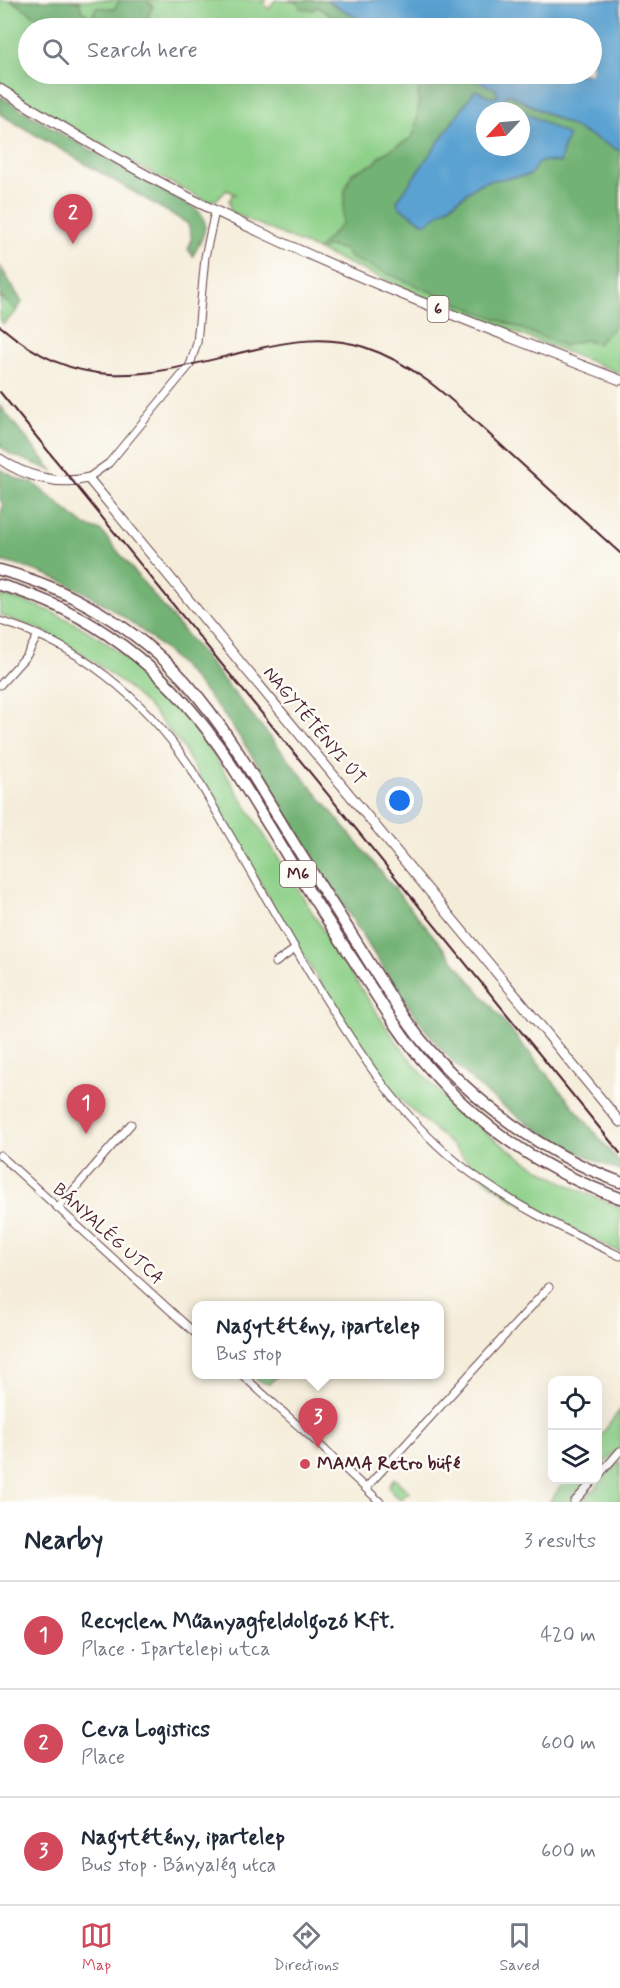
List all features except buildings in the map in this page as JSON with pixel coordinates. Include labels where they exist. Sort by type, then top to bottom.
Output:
[{"type":"highway","name":"M6","points":[[0,570],[49,587],[106,616],[134,635],[184,680],[240,755],[391,997],[422,1040],[465,1086],[494,1111],[537,1142],[620,1182]]},
{"type":"highway","name":"M6","points":[[0,585],[49,602],[89,622],[128,648],[158,674],[188,706],[218,746],[307,889],[414,1051],[463,1104],[498,1133],[532,1156],[584,1183],[620,1198]]},
{"type":"main road","name":"6","points":[[0,89],[68,132],[215,211],[324,261],[620,380]]},
{"type":"main road","points":[[0,459],[22,472],[40,477],[69,481],[88,478]]},
{"type":"main road","name":"NAGYTÉTÉNYI ÚT","points":[[88,478],[620,1122]]},
{"type":"street","points":[[88,478],[109,463],[190,365],[197,343],[206,256],[215,211]]},
{"type":"street","points":[[0,621],[38,635],[68,650],[120,687],[151,715],[189,765],[353,1042],[380,1082],[431,1139],[458,1163],[514,1203],[620,1256]]},
{"type":"street","points":[[0,685],[27,655],[38,635]]},
{"type":"street","points":[[275,963],[296,949]]},
{"type":"street","points":[[58,1208],[131,1124]]},
{"type":"street","name":"BÁNYALÉG UTCA","points":[[0,1155],[192,1330]]},
{"type":"street","points":[[366,1488],[549,1287]]},
{"type":"street","points":[[246,1379],[380,1502]]},
{"type":"street","points":[[602,1471],[620,1451]]},
{"type":"street","points":[[574,1502],[590,1484]]},
{"type":"green space","points":[[0,0],[14,3],[37,18],[18,18],[18,84],[486,84],[525,102],[476,102],[476,156],[530,156],[530,105],[620,151],[620,373],[427,298],[231,212],[229,201],[235,194],[227,190],[216,200],[207,201],[140,167],[0,85]],"holes":[[[342,225],[345,249],[328,246]]]},
{"type":"green space","points":[[11,0],[80,2],[81,10],[92,18],[37,18]]},
{"type":"green space","points":[[69,0],[120,0],[114,9],[94,18],[80,10],[80,2]]},
{"type":"green space","points":[[120,0],[146,0],[153,6],[147,18],[92,18],[96,7],[114,9]]},
{"type":"green space","points":[[146,0],[266,0],[263,4],[269,9],[275,0],[296,2],[326,0],[358,18],[148,18],[153,6]]},
{"type":"green space","points":[[289,0],[326,0],[358,18],[335,18],[317,7],[313,10],[300,8],[299,3]]},
{"type":"green space","points":[[419,84],[485,84],[496,89],[498,96],[489,102],[476,102],[476,114],[432,154],[397,201],[448,208],[479,184],[529,175],[538,163],[546,161],[560,163],[568,136],[530,116],[530,105],[620,151],[620,304],[613,328],[597,344],[584,340],[564,346],[350,258],[345,250],[328,246],[320,251],[317,250],[342,224],[345,190],[352,173],[375,163],[381,155],[411,138],[415,131]]},
{"type":"green space","points":[[509,94],[525,102],[501,100]]},
{"type":"green space","points":[[0,96],[57,131],[196,209],[204,220],[205,226],[193,256],[188,249],[191,236],[187,223],[0,114]]},
{"type":"green space","points":[[0,266],[22,302],[17,311],[0,296]]},
{"type":"green space","points":[[0,296],[17,311],[3,324],[0,320]]},
{"type":"green space","points":[[0,406],[53,471],[10,454],[0,446]]},
{"type":"green space","points":[[0,469],[18,479],[33,483],[84,525],[101,531],[620,1163],[620,1171],[576,1151],[533,1127],[475,1083],[435,1042],[387,974],[236,731],[215,704],[171,656],[120,614],[91,596],[31,569],[0,561],[0,518],[3,505],[0,499]]},
{"type":"green space","points":[[0,595],[40,607],[89,632],[131,662],[168,698],[204,740],[368,1000],[419,1069],[469,1119],[526,1161],[556,1179],[620,1207],[620,1252],[553,1221],[513,1199],[483,1178],[454,1147],[403,1102],[382,1078],[292,938],[181,745],[150,708],[125,685],[86,656],[43,631],[0,615]]},
{"type":"green space","points":[[257,1379],[274,1379],[269,1384]]},
{"type":"green space","points":[[620,1410],[620,1446],[602,1466],[602,1434]]},
{"type":"green space","points":[[620,1461],[620,1502],[582,1502],[599,1484],[602,1484],[602,1480]]},
{"type":"green space","points":[[394,1478],[409,1492],[401,1499],[393,1494],[389,1486]]},
{"type":"green space","points":[[563,1484],[586,1484],[569,1502],[549,1502]]},
{"type":"water","points":[[326,0],[620,0],[620,151],[530,105],[530,102],[525,102],[509,94],[502,100],[506,102],[476,102],[476,156],[530,156],[530,115],[569,136],[564,145],[560,163],[546,161],[538,163],[530,175],[479,184],[425,224],[399,207],[397,201],[475,90],[493,98],[498,96],[496,89],[485,84],[602,84],[602,18],[358,18]]},
{"type":"railway","points":[[0,326],[32,349],[62,364],[92,372],[122,374],[152,372],[294,342],[322,340],[364,347],[403,365],[438,389],[620,553]]},
{"type":"railway","points":[[0,392],[620,1153]]},
{"type":"place","name":"Ceva Logistics","points":[[73,244]]},
{"type":"place","name":"Recyclen Műanyagfeldolgozó Kft.","points":[[86,1134]]},
{"type":"place","name":"Nagytétény, ipartelep","points":[[318,1448]]},
{"type":"place","name":"MAMA Retro büfé","points":[[305,1464]]}]
